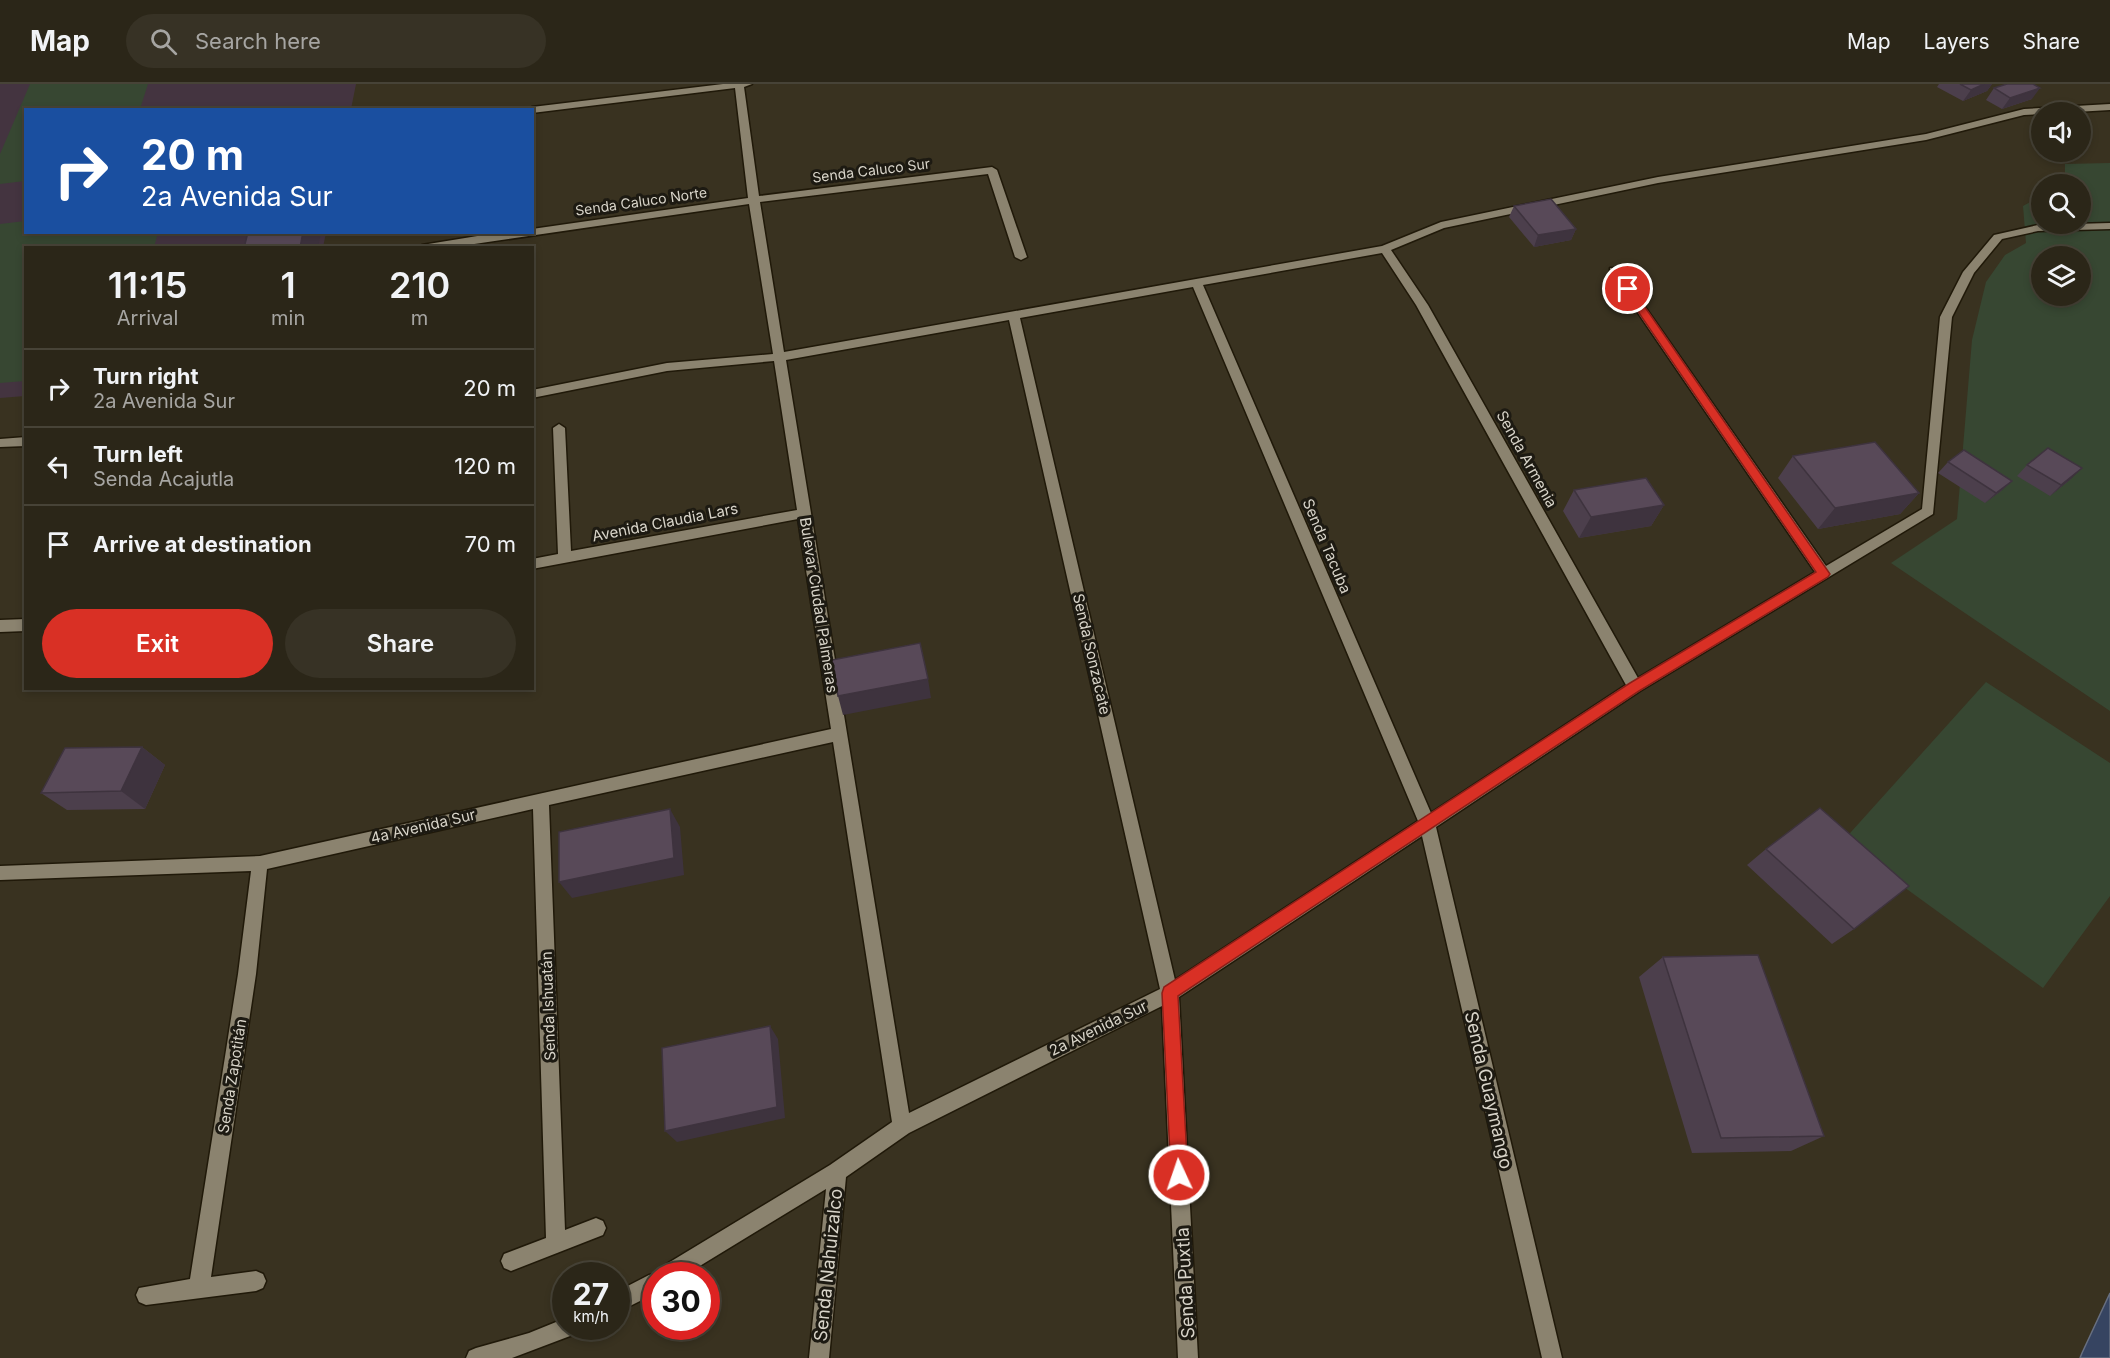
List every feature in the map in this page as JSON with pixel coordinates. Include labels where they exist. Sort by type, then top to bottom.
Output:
[{"type":"street","points":[[534,110],[742,84]]},
{"type":"street","name":"Bulevar Ciudad Palmeras","points":[[742,84],[754,200],[902,1126]]},
{"type":"street","points":[[534,394],[667,367],[779,357],[1385,249],[1441,225],[1658,180],[1926,137],[2024,112],[2110,107]]},
{"type":"street","name":"Senda Caluco Sur","points":[[754,200],[992,170],[1021,257]]},
{"type":"street","name":"Senda Caluco Norte","points":[[534,232],[754,200]]},
{"type":"street","name":"2a Avenida Sur","points":[[691,1262],[837,1172],[902,1126],[1170,993],[1635,687],[1928,511],[1946,317],[1970,272],[1998,237],[2028,230],[2110,226]]},
{"type":"street","points":[[435,246],[514,234]]},
{"type":"street","name":"Senda Armenia","points":[[1385,249],[1422,305],[1635,687]]},
{"type":"street","points":[[1614,270],[1824,574]]},
{"type":"street","name":"Senda Tacuba","points":[[1197,283],[1427,823]]},
{"type":"street","name":"Senda Sonzacate","points":[[1014,315],[1170,993]]},
{"type":"street","points":[[559,428],[565,558]]},
{"type":"street","points":[[0,443],[24,441]]},
{"type":"street","name":"Avenida Claudia Lars","points":[[534,564],[804,513]]},
{"type":"street","points":[[0,626],[24,625]]},
{"type":"street","name":"4a Avenida Sur","points":[[0,873],[260,863],[839,734]]},
{"type":"street","name":"Senda Ishuatán","points":[[541,800],[556,1242]]},
{"type":"street","name":"Senda Guaymango","points":[[1427,823],[1552,1358]]},
{"type":"street","name":"Senda Zapotitán","points":[[199,1288],[247,974],[260,863]]},
{"type":"street","name":"Senda Puxtla","points":[[1170,993],[1188,1358]]},
{"type":"street","name":"Senda Nahuizalco","points":[[819,1358],[837,1172]]},
{"type":"street","points":[[511,1261],[596,1228]]},
{"type":"street","points":[[146,1295],[256,1281]]},
{"type":"street","points":[[476,1358],[552,1333]]},
{"type":"shaded area","points":[[0,84],[356,84],[351,108],[24,108],[24,234],[326,234],[323,246],[24,246],[24,396],[0,398]]},
{"type":"green space","points":[[30,84],[148,84],[140,108],[24,108],[24,181],[0,184],[0,154]]},
{"type":"green space","points":[[2110,163],[2110,711],[1891,563],[1957,519],[1972,340],[1986,282],[2005,255],[2026,243],[2023,206],[2031,202],[2031,234],[2091,234],[2091,174],[2065,174],[2065,164]]},
{"type":"green space","points":[[24,221],[24,234],[158,234],[154,246],[24,246],[24,381],[0,383],[0,224]]},
{"type":"green space","points":[[1986,682],[2110,763],[2110,896],[2043,988],[1842,842]]},
{"type":"water","points":[[2110,1293],[2110,1358],[2080,1358],[2082,1353]]},
{"type":"building","points":[[1960,84],[1984,84],[1971,90]]},
{"type":"building","points":[[2007,84],[2033,84],[2040,88],[2010,98],[1994,88]]},
{"type":"building","points":[[1551,199],[1576,229],[1538,235],[1514,206]]},
{"type":"building","points":[[248,234],[303,234],[300,246],[244,246]]},
{"type":"building","points":[[1875,442],[1919,493],[1835,508],[1793,456]]},
{"type":"building","points":[[2048,448],[2082,468],[2061,485],[2027,465]]},
{"type":"building","points":[[1964,450],[2012,481],[1996,493],[1948,462]]},
{"type":"building","points":[[1646,478],[1664,505],[1591,517],[1574,490]]},
{"type":"building","points":[[920,643],[928,679],[838,696],[832,660]]},
{"type":"building","points":[[142,747],[121,791],[41,793],[65,748]]},
{"type":"building","points":[[1820,808],[1909,886],[1854,929],[1766,849]]},
{"type":"building","points":[[670,809],[674,858],[559,882],[559,832]]},
{"type":"building","points":[[1758,955],[1824,1136],[1721,1138],[1663,957]]},
{"type":"building","points":[[770,1026],[777,1107],[665,1131],[662,1048]]},
{"type":"route","points":[[1179,1175],[1170,993],[1635,687],[1824,574],[1628,289]]}]
